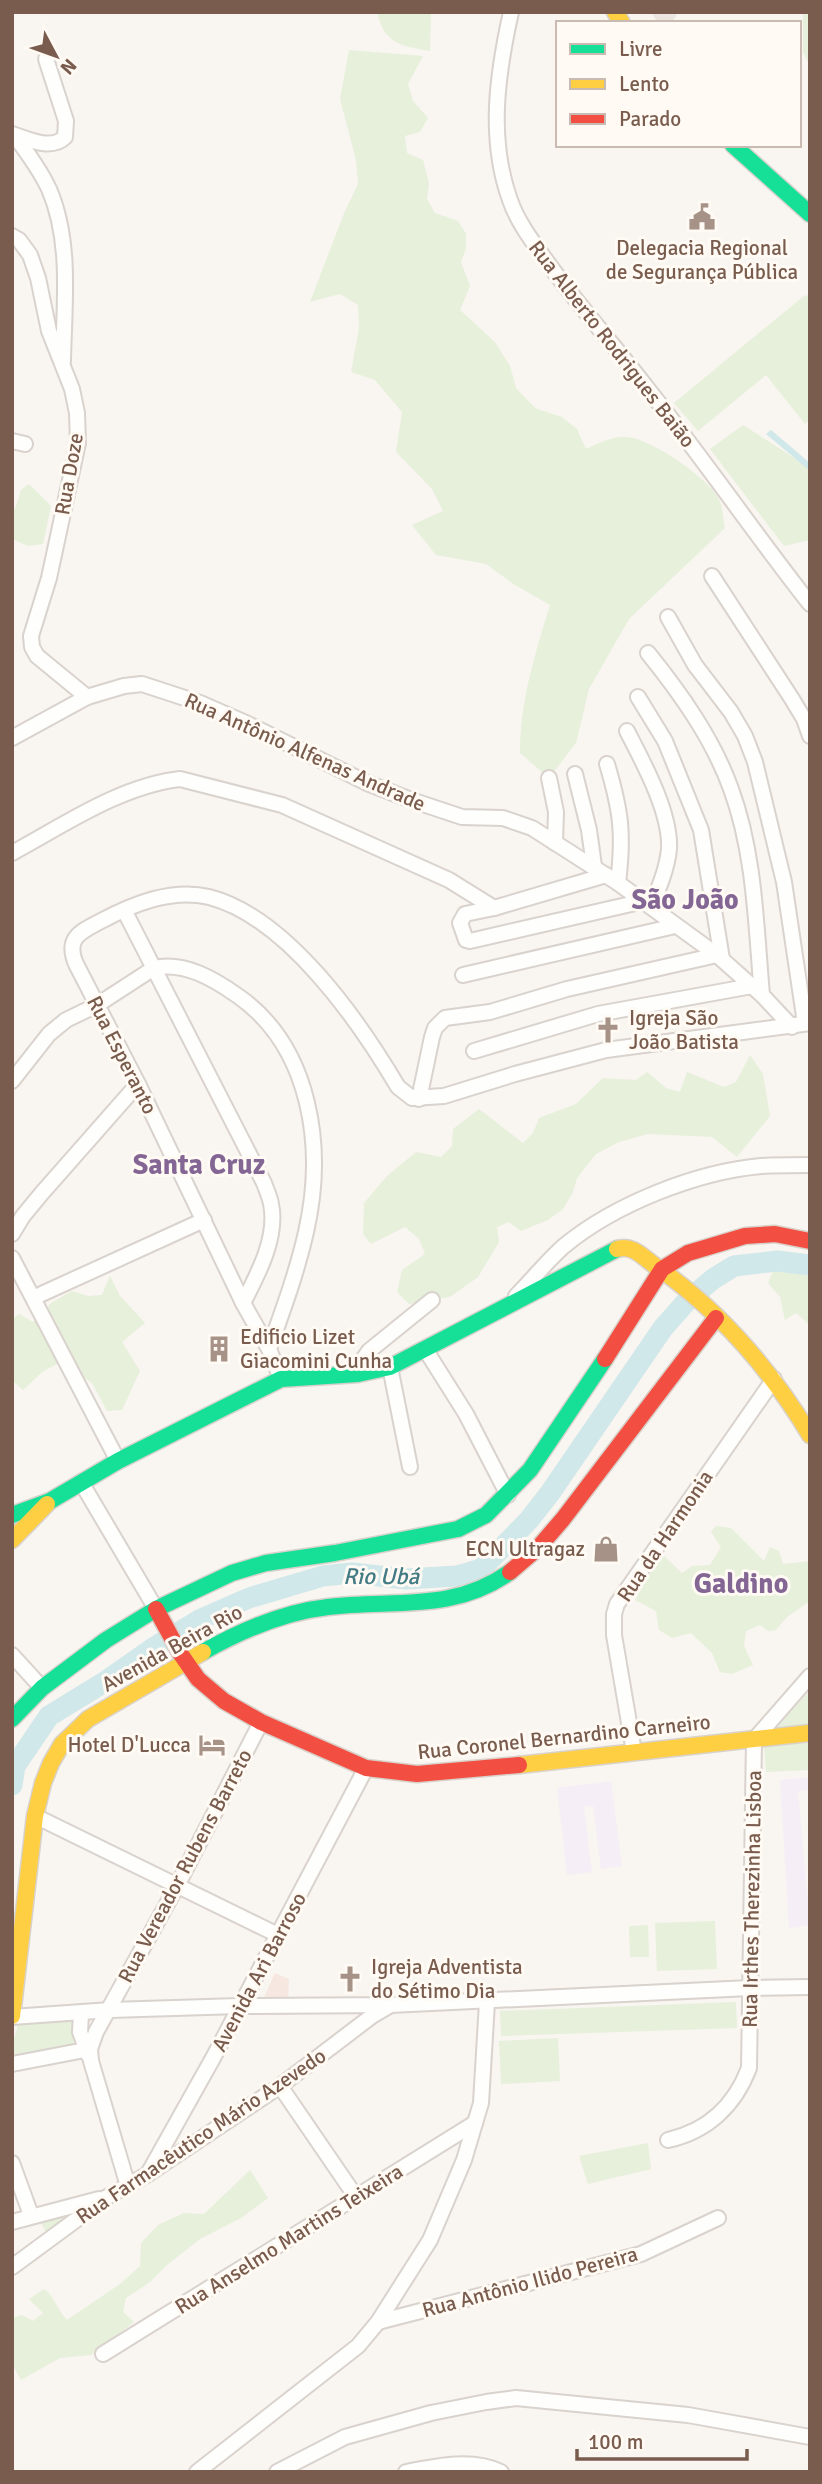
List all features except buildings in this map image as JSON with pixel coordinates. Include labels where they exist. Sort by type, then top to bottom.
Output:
[{"type":"main road","points":[[735,147],[810,214]]},
{"type":"main road","points":[[666,1272],[688,1253],[745,1236],[775,1234],[810,1241]]},
{"type":"main road","points":[[12,1515],[50,1500],[118,1461],[281,1379],[358,1374],[390,1367],[609,1252],[624,1247],[632,1249],[666,1272],[712,1314],[774,1379],[810,1435]]},
{"type":"main road","name":"Avenida Beira Rio","points":[[12,1719],[42,1688],[106,1640],[158,1615],[232,1573],[266,1563],[458,1529],[486,1515],[508,1496],[530,1470],[666,1272]]},
{"type":"main road","name":"Avenida Beira Rio","points":[[12,2017],[35,1816],[41,1785],[51,1760],[70,1735],[95,1714],[182,1657],[248,1627],[286,1614],[328,1607],[432,1603],[465,1595],[492,1584],[528,1558],[552,1531],[649,1410],[712,1314]]},
{"type":"main road","points":[[12,1540],[50,1500]]},
{"type":"main road","name":"Rua Coronel Bernardino Carneiro","points":[[158,1615],[182,1657],[205,1685],[224,1701],[261,1722],[366,1768],[417,1774],[444,1773],[810,1733]]},
{"type":"street","name":"Rua Alberto Rodrigues Baião","points":[[511,12],[497,87],[496,121],[500,164],[510,202],[530,239],[561,281],[648,388],[810,604]]},
{"type":"street","points":[[13,134],[47,144],[61,142],[65,137],[66,121],[46,59]]},
{"type":"street","points":[[13,134],[50,190],[59,223],[65,268],[63,366]]},
{"type":"street","name":"Rua Doze","points":[[12,236],[19,240],[30,255],[38,278],[49,331],[77,413],[78,443],[49,578],[31,636],[32,647],[37,656],[87,697]]},
{"type":"street","points":[[712,576],[792,699],[810,736]]},
{"type":"street","points":[[243,1304],[262,1264],[268,1244],[272,1223],[271,1203],[264,1183],[124,909],[162,897],[187,895],[208,897],[229,904],[249,916],[278,937],[318,974],[344,1005],[398,1087],[405,1094],[419,1099],[444,1096],[526,1070],[606,1050],[802,1024],[784,882],[755,762],[746,736],[695,665],[668,617]]},
{"type":"street","points":[[474,1051],[598,1014],[757,990],[750,875],[743,832],[731,790],[715,753],[695,719],[648,653]]},
{"type":"street","name":"Rua Antônio Alfenas Andrade","points":[[12,738],[87,697],[124,685],[142,684],[162,691],[224,714],[367,783],[411,800],[461,817],[517,821],[606,875],[647,904],[719,957],[802,1024]]},
{"type":"street","points":[[419,1099],[432,1037],[435,1028],[445,1018],[490,1012],[567,989],[719,957],[701,830],[665,740],[638,697]]},
{"type":"street","points":[[607,764],[620,814],[623,840],[606,875],[494,908],[470,912],[462,916],[460,923],[466,940],[647,904],[666,868],[668,835],[653,787],[627,731]]},
{"type":"street","points":[[575,774],[589,830],[606,875]]},
{"type":"street","points":[[549,778],[556,812],[555,843]]},
{"type":"street","points":[[12,853],[102,804],[164,781],[180,779],[282,805],[449,880],[494,908]]},
{"type":"street","name":"Rua Esperanto","points":[[124,909],[77,936],[71,948],[76,964],[138,1084],[243,1304],[269,1349],[281,1379]]},
{"type":"street","points":[[463,975],[676,926]]},
{"type":"street","points":[[12,1081],[49,1034],[66,1020],[97,1005],[155,968],[181,967],[223,986],[264,1018],[284,1044],[300,1078],[311,1116],[314,1151],[307,1229],[294,1279],[269,1349]]},
{"type":"street","points":[[12,1234],[23,1216],[138,1084]]},
{"type":"street","points":[[508,1305],[564,1247],[598,1223],[640,1201],[716,1173],[762,1166],[810,1165]]},
{"type":"street","points":[[35,1297],[204,1220]]},
{"type":"street","points":[[12,1258],[35,1297],[118,1461]]},
{"type":"street","points":[[358,1374],[369,1351],[432,1300]]},
{"type":"street","points":[[425,1349],[466,1414],[508,1496]]},
{"type":"street","points":[[390,1367],[410,1467]]},
{"type":"street","name":"Rua da Harmonia","points":[[634,1752],[614,1635],[617,1604],[774,1379]]},
{"type":"street","points":[[82,1482],[158,1615]]},
{"type":"street","points":[[12,1655],[42,1688]]},
{"type":"street","points":[[754,1740],[810,1676]]},
{"type":"street","name":"Rua Vereador Rubens Barreto","points":[[89,2053],[96,2032],[177,1886],[261,1722]]},
{"type":"street","name":"Rua Irthes Therezinha Lisboa","points":[[668,2140],[701,2127],[722,2113],[741,2087],[749,2068],[754,1740]]},
{"type":"street","name":"Avenida Ari Barroso","points":[[148,2174],[213,2058],[366,1768]]},
{"type":"street","points":[[35,1816],[278,1935]]},
{"type":"street","points":[[12,2017],[110,2010],[487,2002],[810,1987]]},
{"type":"street","points":[[197,2472],[358,2346],[378,2322],[430,2240],[464,2160],[481,2103],[487,2002]]},
{"type":"street","name":"Rua Farmacêutico Mário Azevedo","points":[[12,2267],[107,2197],[148,2174],[280,2086],[390,2005]]},
{"type":"street","points":[[81,2014],[80,2032],[89,2053],[128,2186]]},
{"type":"street","points":[[12,2064],[89,2053]]},
{"type":"street","points":[[280,2086],[356,2197]]},
{"type":"street","name":"Rua Anselmo Martins Teixeira","points":[[103,2354],[475,2123]]},
{"type":"street","points":[[12,2163],[31,2216]]},
{"type":"street","points":[[12,2222],[107,2197]]},
{"type":"street","name":"Rua Antônio Ilido Pereira","points":[[378,2322],[641,2254],[718,2218]]},
{"type":"street","points":[[277,2472],[345,2437],[431,2413],[516,2398],[688,2415],[810,2437]]},
{"type":"street","points":[[406,2472],[443,2465],[488,2466],[501,2472]]},
{"type":"shaded area","points":[[651,12],[678,12],[673,21],[657,21]]},
{"type":"shaded area","points":[[810,1777],[810,1790],[798,1791],[810,1925],[789,1928],[780,1780]]},
{"type":"shaded area","points":[[611,1781],[622,1866],[601,1869],[593,1806],[584,1807],[592,1872],[567,1875],[557,1788]]},
{"type":"shaded area","points":[[275,1973],[289,1979],[288,2005],[261,2004]]},
{"type":"green space","points":[[377,12],[431,12],[430,51],[403,45],[389,37]]},
{"type":"green space","points":[[803,12],[810,12],[810,66],[803,52]]},
{"type":"green space","points":[[349,50],[423,56],[408,84],[413,101],[428,118],[420,132],[405,136],[407,153],[423,160],[429,183],[427,199],[435,213],[458,221],[466,234],[466,248],[461,262],[470,286],[460,310],[495,342],[510,366],[516,388],[535,408],[562,417],[577,429],[586,449],[621,437],[643,441],[668,454],[694,473],[714,492],[721,504],[725,528],[629,619],[589,689],[576,743],[549,778],[520,753],[526,696],[550,605],[486,564],[436,555],[412,525],[443,511],[432,489],[396,452],[402,412],[375,380],[351,372],[359,328],[358,305],[340,294],[310,302],[358,184],[356,160],[340,99]]},
{"type":"green space","points":[[805,295],[810,297],[810,419],[805,424],[766,375],[698,431],[674,403]]},
{"type":"green space","points":[[743,425],[810,468],[810,540],[784,546],[710,449]]},
{"type":"green space","points":[[29,484],[51,506],[43,544],[28,546],[14,540],[12,549],[12,501],[15,509],[21,490]]},
{"type":"green space","points":[[750,1055],[763,1074],[770,1116],[737,1157],[712,1137],[648,1134],[619,1142],[596,1154],[577,1178],[573,1192],[563,1209],[548,1220],[521,1231],[509,1222],[497,1227],[499,1242],[478,1277],[450,1297],[409,1304],[397,1292],[402,1270],[425,1254],[419,1239],[405,1227],[371,1244],[363,1234],[364,1203],[387,1176],[416,1152],[441,1157],[452,1146],[453,1129],[479,1109],[523,1143],[533,1133],[539,1118],[576,1104],[603,1078],[636,1080],[647,1072],[666,1088],[680,1092],[687,1072],[724,1087],[736,1082]]},
{"type":"green space","points":[[774,1269],[810,1276],[810,1325],[796,1313],[785,1320],[780,1297],[768,1283]]},
{"type":"green space","points":[[110,1276],[120,1296],[145,1323],[122,1342],[140,1371],[122,1410],[107,1411],[92,1383],[61,1362],[42,1372],[23,1390],[12,1380],[12,1320],[19,1314],[33,1322],[51,1303],[72,1291],[88,1296],[102,1295]]},
{"type":"green space","points":[[716,1526],[731,1528],[764,1561],[770,1547],[779,1551],[783,1564],[810,1561],[810,1601],[787,1617],[776,1630],[768,1631],[760,1625],[746,1631],[744,1646],[753,1665],[732,1674],[720,1672],[712,1653],[691,1633],[672,1638],[659,1630],[656,1611],[635,1600],[650,1573],[664,1556],[682,1573],[692,1566],[710,1565],[721,1547],[711,1532]]},
{"type":"green space","points":[[810,1691],[810,1726],[772,1731]]},
{"type":"green space","points":[[810,1743],[810,1770],[766,1772],[764,1746]]},
{"type":"green space","points":[[715,1921],[717,1969],[657,1971],[655,1923]]},
{"type":"green space","points":[[648,1925],[649,1957],[630,1957],[629,1926]]},
{"type":"green space","points":[[736,2002],[737,2028],[501,2036],[500,2011]]},
{"type":"green space","points":[[72,2019],[80,2046],[12,2061],[12,2046],[18,2025]]},
{"type":"green space","points":[[558,2038],[560,2081],[501,2084],[499,2041]]},
{"type":"green space","points":[[648,2143],[651,2169],[588,2184],[579,2156]]},
{"type":"green space","points":[[250,2170],[268,2198],[241,2218],[200,2239],[150,2282],[126,2298],[123,2312],[134,2322],[91,2355],[60,2358],[21,2380],[12,2364],[12,2318],[22,2315],[33,2321],[43,2313],[29,2299],[44,2289],[67,2320],[120,2284],[140,2266],[141,2243],[158,2225],[184,2213],[204,2214]]},
{"type":"green space","points":[[71,2217],[48,2237],[40,2220]]},
{"type":"water","points":[[771,430],[810,463],[810,471],[766,434]]},
{"type":"waterway","name":"Rio Ubá","points":[[12,1785],[15,1766],[49,1716],[201,1619],[249,1598],[323,1576],[352,1573],[406,1579],[457,1576],[481,1569],[529,1520],[550,1493],[663,1328],[686,1302],[713,1279],[734,1266],[777,1261],[810,1265]]},
{"type":"traffic: fast","points":[[735,147],[810,214]]},
{"type":"traffic: fast","points":[[12,1515],[50,1501],[118,1461],[281,1379],[358,1374],[390,1367],[617,1249]]},
{"type":"traffic: fast","points":[[12,1719],[42,1688],[106,1640],[156,1609],[232,1573],[266,1563],[335,1553],[458,1529],[486,1515],[530,1470],[605,1359]]},
{"type":"traffic: fast","points":[[203,1652],[248,1629],[295,1613],[328,1607],[444,1599],[466,1594],[510,1572]]},
{"type":"traffic: slow","points":[[615,12],[621,21]]},
{"type":"traffic: slow","points":[[617,1249],[628,1248],[641,1255],[721,1321],[778,1387],[810,1435]]},
{"type":"traffic: slow","points":[[12,1540],[47,1504]]},
{"type":"traffic: slow","points":[[12,2016],[35,1816],[51,1763],[62,1744],[88,1719],[203,1652]]},
{"type":"traffic: slow","points":[[519,1765],[810,1733]]},
{"type":"traffic: jam","points":[[605,1359],[662,1269],[688,1253],[745,1236],[775,1234],[810,1241]]},
{"type":"traffic: jam","points":[[510,1572],[538,1548],[563,1519],[716,1318]]},
{"type":"traffic: jam","points":[[156,1609],[198,1679],[224,1701],[261,1722],[366,1768],[417,1774],[519,1765]]},
{"type":"place","name":"Delegacia Regional de Segurança Pública","points":[[702,217]]},
{"type":"place","name":"Igreja São João Batista","points":[[608,1030]]},
{"type":"place","name":"Edificio Lizet Giacomini Cunha","points":[[219,1349]]},
{"type":"place","name":"ECN Ultragaz","points":[[606,1549]]},
{"type":"place","name":"Hotel D'Lucca","points":[[212,1745]]},
{"type":"place","name":"Igreja Adventista do Sétimo Dia","points":[[350,1979]]},
{"type":"district","name":"São João","points":[[685,899]]},
{"type":"district","name":"Santa Cruz","points":[[199,1164]]},
{"type":"district","name":"Galdino","points":[[741,1583]]}]
